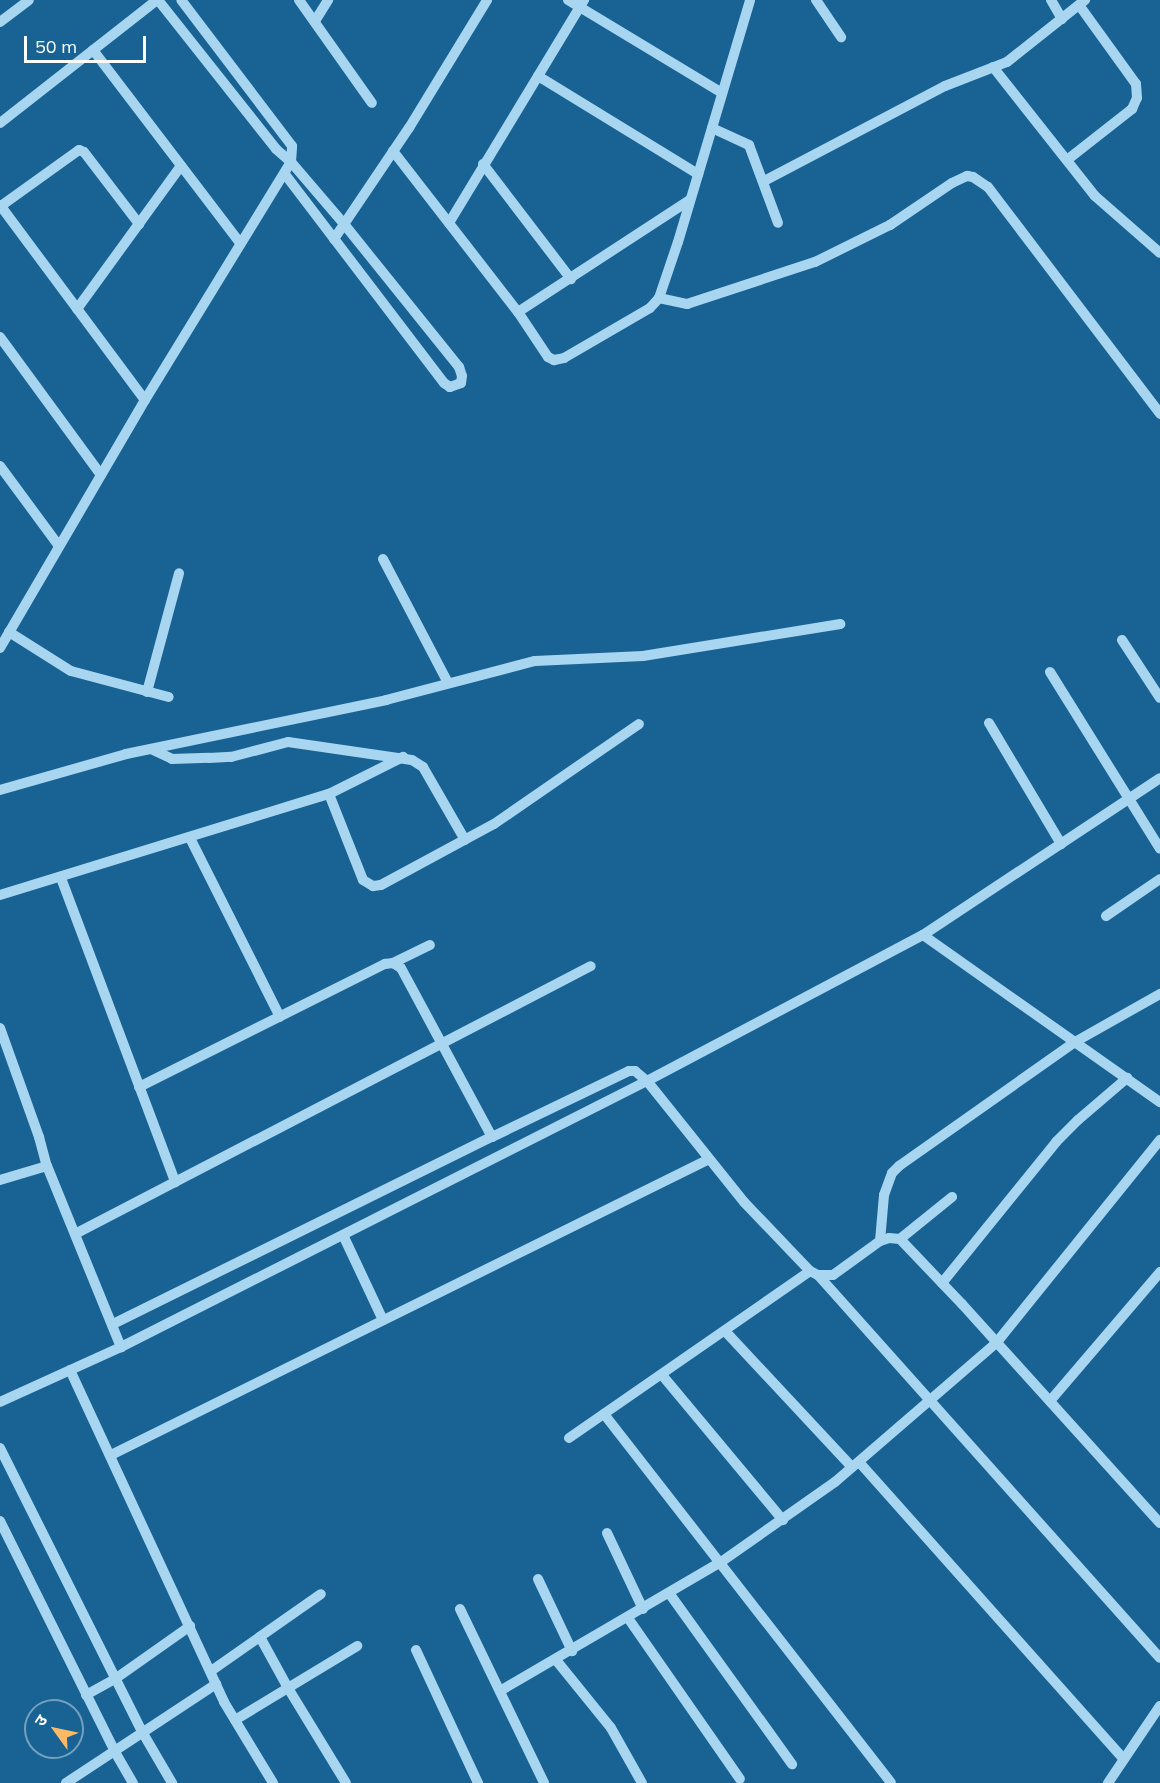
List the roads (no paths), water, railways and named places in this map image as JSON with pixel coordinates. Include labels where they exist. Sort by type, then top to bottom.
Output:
[{"type":"street","points":[[0,22],[28,0]]},
{"type":"street","points":[[0,123],[157,0],[276,149],[291,162],[344,225],[459,367],[462,376],[460,383],[450,387],[444,383],[285,174]]},
{"type":"street","points":[[0,648],[145,400],[291,162],[292,146],[182,0]]},
{"type":"street","points":[[299,0],[372,103]]},
{"type":"street","points":[[315,21],[328,0]]},
{"type":"street","points":[[333,239],[393,151],[487,0]]},
{"type":"street","points":[[568,0],[582,4],[722,93]]},
{"type":"street","points":[[393,151],[518,312],[548,357],[554,360],[564,358],[651,308],[659,298],[750,0]]},
{"type":"street","points":[[816,0],[841,37]]},
{"type":"street","points":[[1051,0],[1062,20]]},
{"type":"street","points":[[764,181],[945,86],[993,68],[1016,56],[1082,2],[1136,84],[1137,98],[1132,109],[1067,160]]},
{"type":"street","points":[[449,223],[582,4]]},
{"type":"street","points":[[93,50],[240,243]]},
{"type":"street","points":[[993,68],[1095,196],[1160,253]]},
{"type":"street","points":[[538,76],[698,174]]},
{"type":"street","points":[[712,128],[749,144],[778,223]]},
{"type":"street","points":[[139,224],[84,152],[79,150],[1,205],[145,400]]},
{"type":"street","points":[[483,164],[571,279]]},
{"type":"street","points":[[77,309],[181,166]]},
{"type":"street","points":[[659,298],[687,304],[815,262],[890,225],[952,183],[967,176],[973,177],[988,187],[1160,414]]},
{"type":"street","points":[[518,312],[690,200]]},
{"type":"street","points":[[0,337],[101,475]]},
{"type":"street","points":[[1,471],[59,546]]},
{"type":"street","points":[[383,559],[448,683]]},
{"type":"street","points":[[147,692],[179,573]]},
{"type":"street","points":[[0,790],[151,749],[386,700],[535,661],[643,656],[840,624]]},
{"type":"street","points":[[9,632],[71,670],[169,697]]},
{"type":"street","points":[[1122,640],[1160,698]]},
{"type":"street","points":[[1050,672],[1160,849]]},
{"type":"street","points":[[989,723],[1060,844]]},
{"type":"street","points":[[329,794],[363,880],[373,886],[381,885],[494,824],[639,724]]},
{"type":"street","points":[[151,749],[172,759],[231,757],[288,742],[404,757],[423,767],[465,840]]},
{"type":"street","points":[[0,895],[329,794],[404,757]]},
{"type":"street","points":[[0,1402],[121,1347],[284,1265],[647,1081],[923,936],[1160,778]]},
{"type":"street","points":[[190,838],[280,1017]]},
{"type":"street","points":[[61,878],[175,1182]]},
{"type":"street","points":[[1106,916],[1160,879]]},
{"type":"street","points":[[923,936],[1160,1101]]},
{"type":"street","points":[[139,1087],[385,964],[393,963],[430,945]]},
{"type":"street","points":[[393,963],[401,968],[492,1137]]},
{"type":"street","points":[[75,1234],[591,966]]},
{"type":"street","points":[[880,1241],[884,1195],[892,1173],[899,1166],[1075,1042],[1160,994]]},
{"type":"street","points":[[0,1028],[47,1166],[121,1347]]},
{"type":"street","points":[[113,1324],[629,1071],[639,1073],[744,1202],[814,1273],[930,1400],[1160,1658]]},
{"type":"street","points":[[942,1283],[1056,1142],[1077,1120],[1126,1078]]},
{"type":"street","points":[[500,1691],[722,1562],[856,1465],[997,1342],[1160,1140]]},
{"type":"street","points":[[111,1455],[709,1159]]},
{"type":"street","points":[[0,1180],[47,1166]]},
{"type":"street","points":[[900,1239],[952,1197]]},
{"type":"street","points":[[343,1235],[383,1320]]},
{"type":"street","points":[[569,1438],[725,1330],[814,1273],[833,1275],[880,1241],[889,1238],[900,1239],[997,1342],[1160,1524]]},
{"type":"street","points":[[277,1244],[284,1265]]},
{"type":"street","points":[[1050,1401],[1160,1272]]},
{"type":"street","points":[[725,1330],[856,1465],[1124,1759]]},
{"type":"street","points":[[70,1370],[216,1684],[273,1783]]},
{"type":"street","points":[[662,1375],[783,1520]]},
{"type":"street","points":[[604,1414],[722,1562],[891,1783]]},
{"type":"street","points":[[0,1448],[115,1679],[139,1738],[172,1783]]},
{"type":"street","points":[[0,1521],[119,1750],[133,1783]]},
{"type":"street","points":[[607,1533],[643,1609]]},
{"type":"street","points":[[538,1579],[572,1651]]},
{"type":"street","points":[[669,1593],[792,1764]]},
{"type":"street","points":[[211,1671],[321,1594]]},
{"type":"street","points":[[460,1609],[544,1783]]},
{"type":"street","points":[[628,1618],[740,1779]]},
{"type":"street","points":[[89,1693],[115,1679],[190,1626]]},
{"type":"street","points":[[260,1637],[346,1783]]},
{"type":"street","points":[[236,1720],[357,1646]]},
{"type":"street","points":[[416,1650],[478,1783]]},
{"type":"street","points":[[556,1660],[611,1728],[642,1783]]},
{"type":"street","points":[[66,1783],[139,1738],[216,1684]]},
{"type":"street","points":[[1108,1783],[1160,1706]]}]
